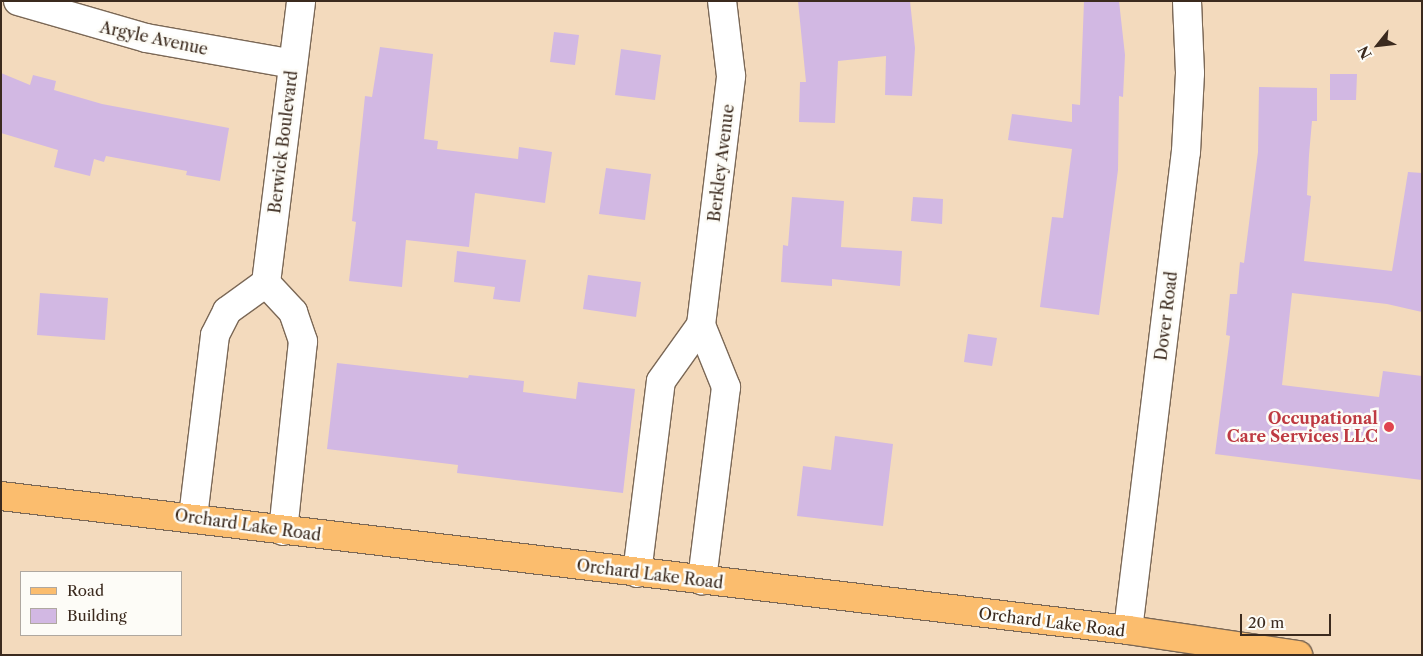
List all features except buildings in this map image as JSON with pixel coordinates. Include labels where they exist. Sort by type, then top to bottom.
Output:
[{"type":"main road","name":"Orchard Lake Road","points":[[1,496],[193,517],[283,531],[1128,630],[1298,655]]},
{"type":"street","name":"Argyle Avenue","points":[[18,1],[146,38],[293,64]]},
{"type":"street","name":"Berwick Boulevard","points":[[266,283],[301,1]]},
{"type":"street","name":"Berkley Avenue","points":[[637,573],[661,381],[701,325],[731,76],[722,1]]},
{"type":"street","name":"Dover Road","points":[[1128,630],[1186,152],[1190,73],[1187,1]]},
{"type":"street","points":[[193,517],[215,335],[227,311],[266,283],[292,312],[303,341],[283,531]]},
{"type":"street","name":"Berkley Avenue","points":[[701,325],[726,387],[702,581]]},
{"type":"place","name":"Occupational Care Services LLC","points":[[1389,427]]}]
